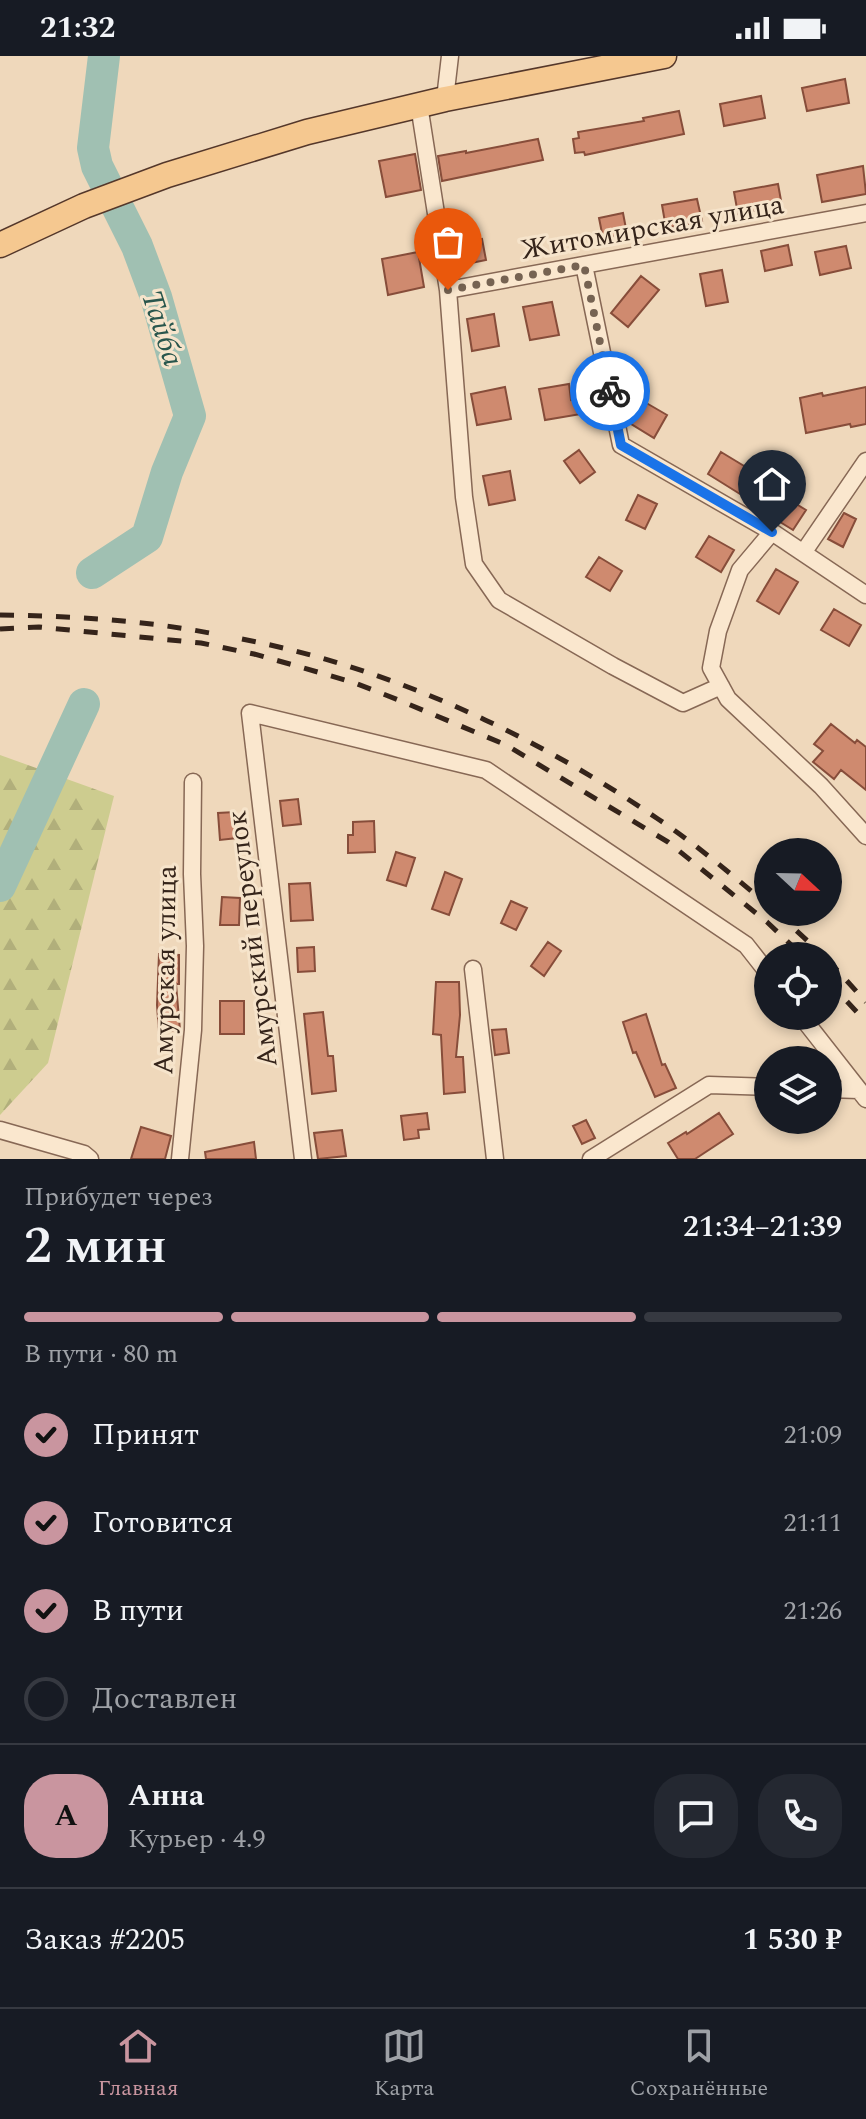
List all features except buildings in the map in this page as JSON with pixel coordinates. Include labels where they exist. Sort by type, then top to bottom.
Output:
[{"type":"main road","points":[[0,245],[84,206],[167,175],[307,132],[445,99],[664,56]]},
{"type":"street","points":[[445,99],[450,56]]},
{"type":"street","points":[[419,105],[448,290],[464,497],[474,564],[499,600],[683,703],[721,686]]},
{"type":"street","name":"Житомирская улица","points":[[448,290],[866,213]]},
{"type":"street","points":[[584,265],[621,445],[772,532],[866,595]]},
{"type":"street","points":[[803,553],[866,461]]},
{"type":"street","points":[[772,532],[740,570],[718,631],[711,668],[728,699],[821,786],[866,836]]},
{"type":"street","name":"Амурский переулок","points":[[303,1159],[250,713],[486,770],[746,945],[754,955]]},
{"type":"street","name":"Амурская улица","points":[[180,1159],[193,1030],[193,782]]},
{"type":"street","points":[[473,969],[495,1159]]},
{"type":"street","points":[[812,1030],[862,1094]]},
{"type":"street","points":[[591,1159],[709,1085],[754,1087]]},
{"type":"street","points":[[842,1091],[862,1094]]},
{"type":"street","points":[[0,1130],[84,1154],[90,1159]]},
{"type":"green space","points":[[0,755],[114,796],[48,1063],[0,1115]]},
{"type":"waterway","name":"Тайба","points":[[92,573],[147,537],[167,472],[190,416],[156,297],[137,246],[97,166],[93,148],[104,56]]},
{"type":"waterway","name":"Тайба","points":[[0,886],[84,704]]},
{"type":"railway","points":[[0,615],[108,620],[215,634]]},
{"type":"railway","points":[[0,629],[39,627],[201,643],[304,668],[401,701],[506,745],[668,842],[788,942]]},
{"type":"railway","points":[[242,639],[352,667],[406,686],[511,732],[658,819],[754,894]]},
{"type":"railway","points":[[791,926],[809,942]]},
{"type":"railway","points":[[842,975],[866,1002]]},
{"type":"railway","points":[[842,996],[866,1022]]},
{"type":"way so far","points":[[448,290],[584,265],[610,391]]},
{"type":"route","points":[[610,391],[621,445],[772,532]]}]
